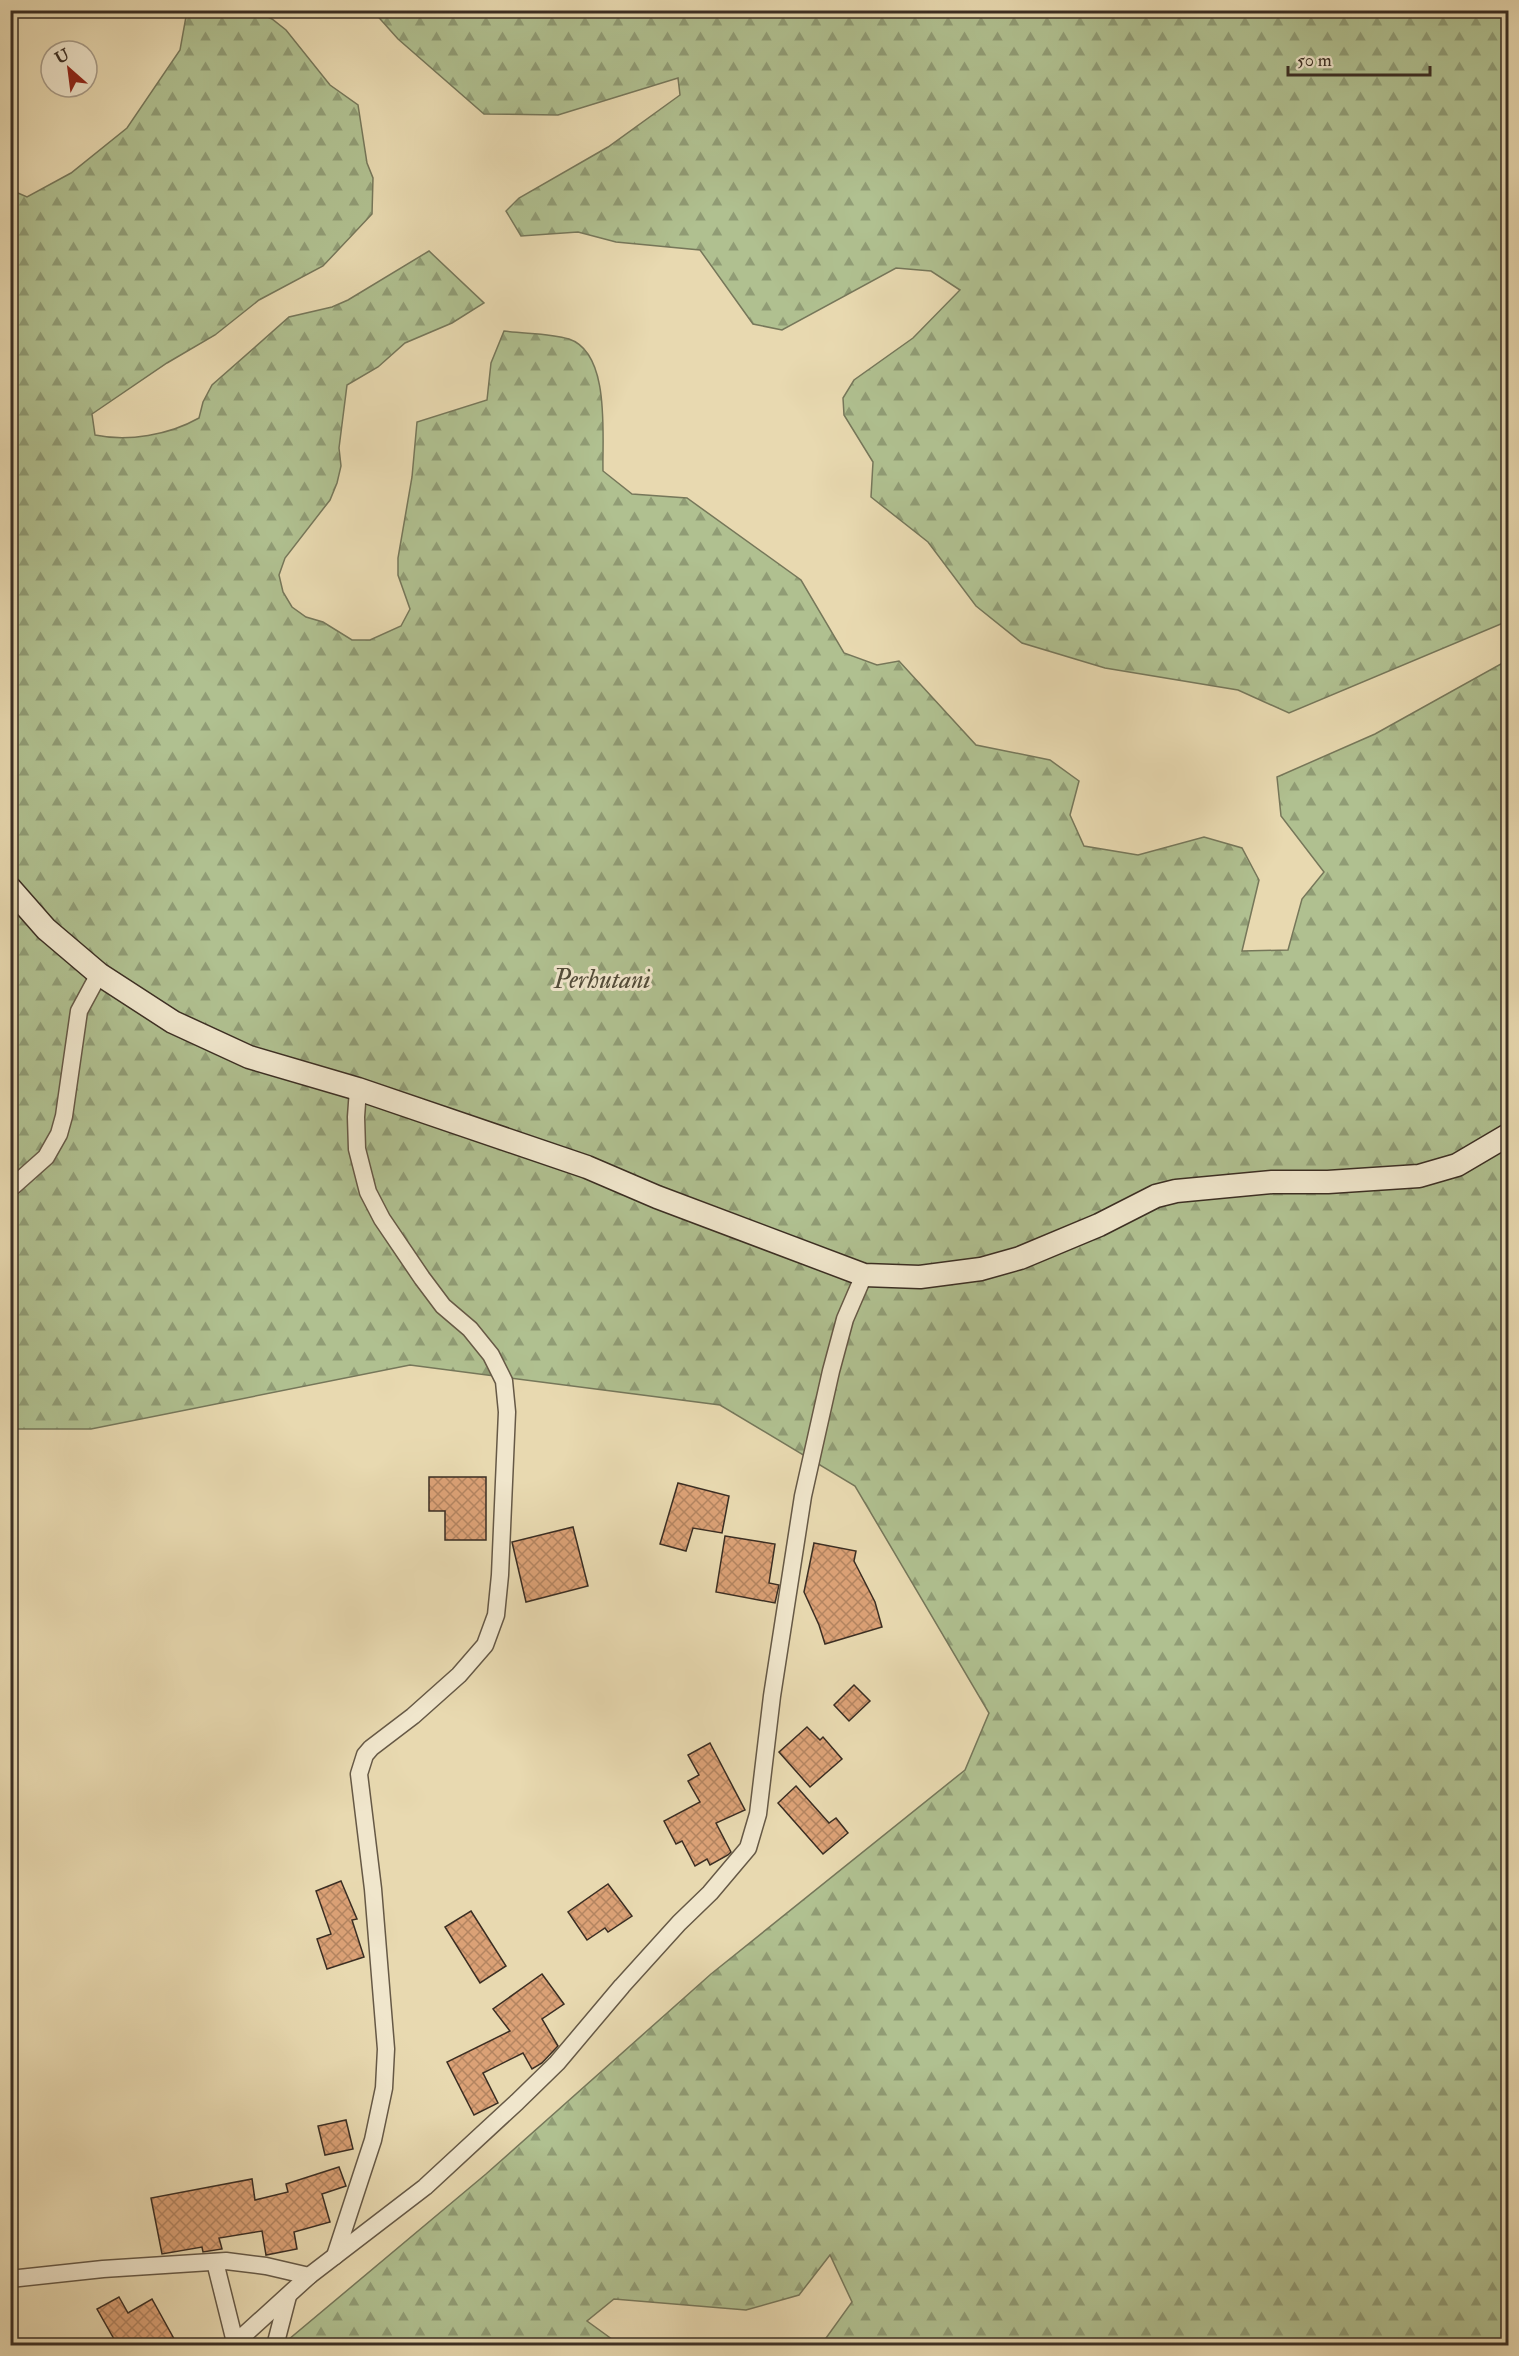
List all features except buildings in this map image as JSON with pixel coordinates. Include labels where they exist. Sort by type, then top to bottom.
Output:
[{"type":"street","points":[[10,888],[46,929],[99,974],[173,1022],[249,1057],[358,1089],[587,1167],[657,1197],[864,1275],[920,1277],[991,1266],[1048,1247],[1099,1225],[1149,1199],[1176,1191],[1272,1182],[1328,1182],[1419,1176],[1457,1165],[1509,1135]]},
{"type":"street","points":[[10,1189],[46,1157],[58,1134],[64,1116],[79,1011],[99,974]]},
{"type":"street","points":[[335,2256],[373,2140],[384,2088],[386,2049],[373,1889],[359,1774],[365,1755],[371,1748],[413,1716],[459,1675],[473,1661],[488,1638],[496,1615],[500,1575],[507,1412],[504,1381],[492,1355],[470,1329],[443,1306],[382,1220],[368,1192],[357,1149],[358,1089]]},
{"type":"street","points":[[215,2262],[233,2344],[309,2276],[425,2187],[517,2102],[557,2063],[622,1986],[679,1923],[710,1893],[748,1848],[758,1814],[777,1655],[803,1496],[845,1319],[864,1275]]},
{"type":"street","points":[[10,2279],[215,2262],[266,2266],[309,2276]]},
{"type":"street","points":[[274,2346],[288,2296]]},
{"type":"green space","name":"Perhutani","points":[[187,11],[255,11],[272,19],[286,30],[330,85],[358,105],[367,163],[373,178],[372,214],[323,266],[259,300],[215,335],[167,363],[92,414],[95,435],[121,438],[148,436],[175,429],[199,418],[203,402],[212,385],[289,317],[332,307],[348,300],[429,251],[484,303],[452,323],[405,343],[378,367],[347,385],[339,448],[341,466],[337,483],[330,500],[285,558],[279,575],[283,592],[292,607],[306,617],[323,622],[352,640],[370,640],[401,626],[410,609],[398,575],[398,558],[412,477],[417,422],[487,400],[491,363],[504,331],[561,337],[582,347],[592,361],[598,378],[603,418],[603,471],[632,494],[687,498],[801,580],[844,653],[877,665],[899,661],[976,745],[1050,760],[1079,781],[1070,815],[1084,846],[1138,855],[1204,837],[1242,848],[1259,880],[1242,951],[1288,950],[1302,899],[1324,872],[1281,816],[1277,777],[1375,734],[1508,660],[1508,2345],[821,2345],[852,2302],[830,2255],[799,2295],[746,2310],[614,2299],[587,2321],[620,2345],[282,2345],[486,2174],[711,1974],[965,1770],[989,1713],[855,1486],[720,1405],[410,1365],[91,1429],[11,1429],[11,190],[27,197],[71,173],[127,128],[180,50]]},
{"type":"green space","points":[[373,11],[1508,11],[1508,621],[1289,713],[1238,690],[1105,668],[1022,643],[976,606],[928,542],[871,497],[873,462],[844,415],[843,398],[854,380],[913,338],[960,290],[931,271],[896,268],[782,330],[753,324],[700,250],[616,242],[578,232],[521,236],[506,211],[519,198],[608,147],[680,95],[678,78],[558,115],[484,114],[398,39]]}]
